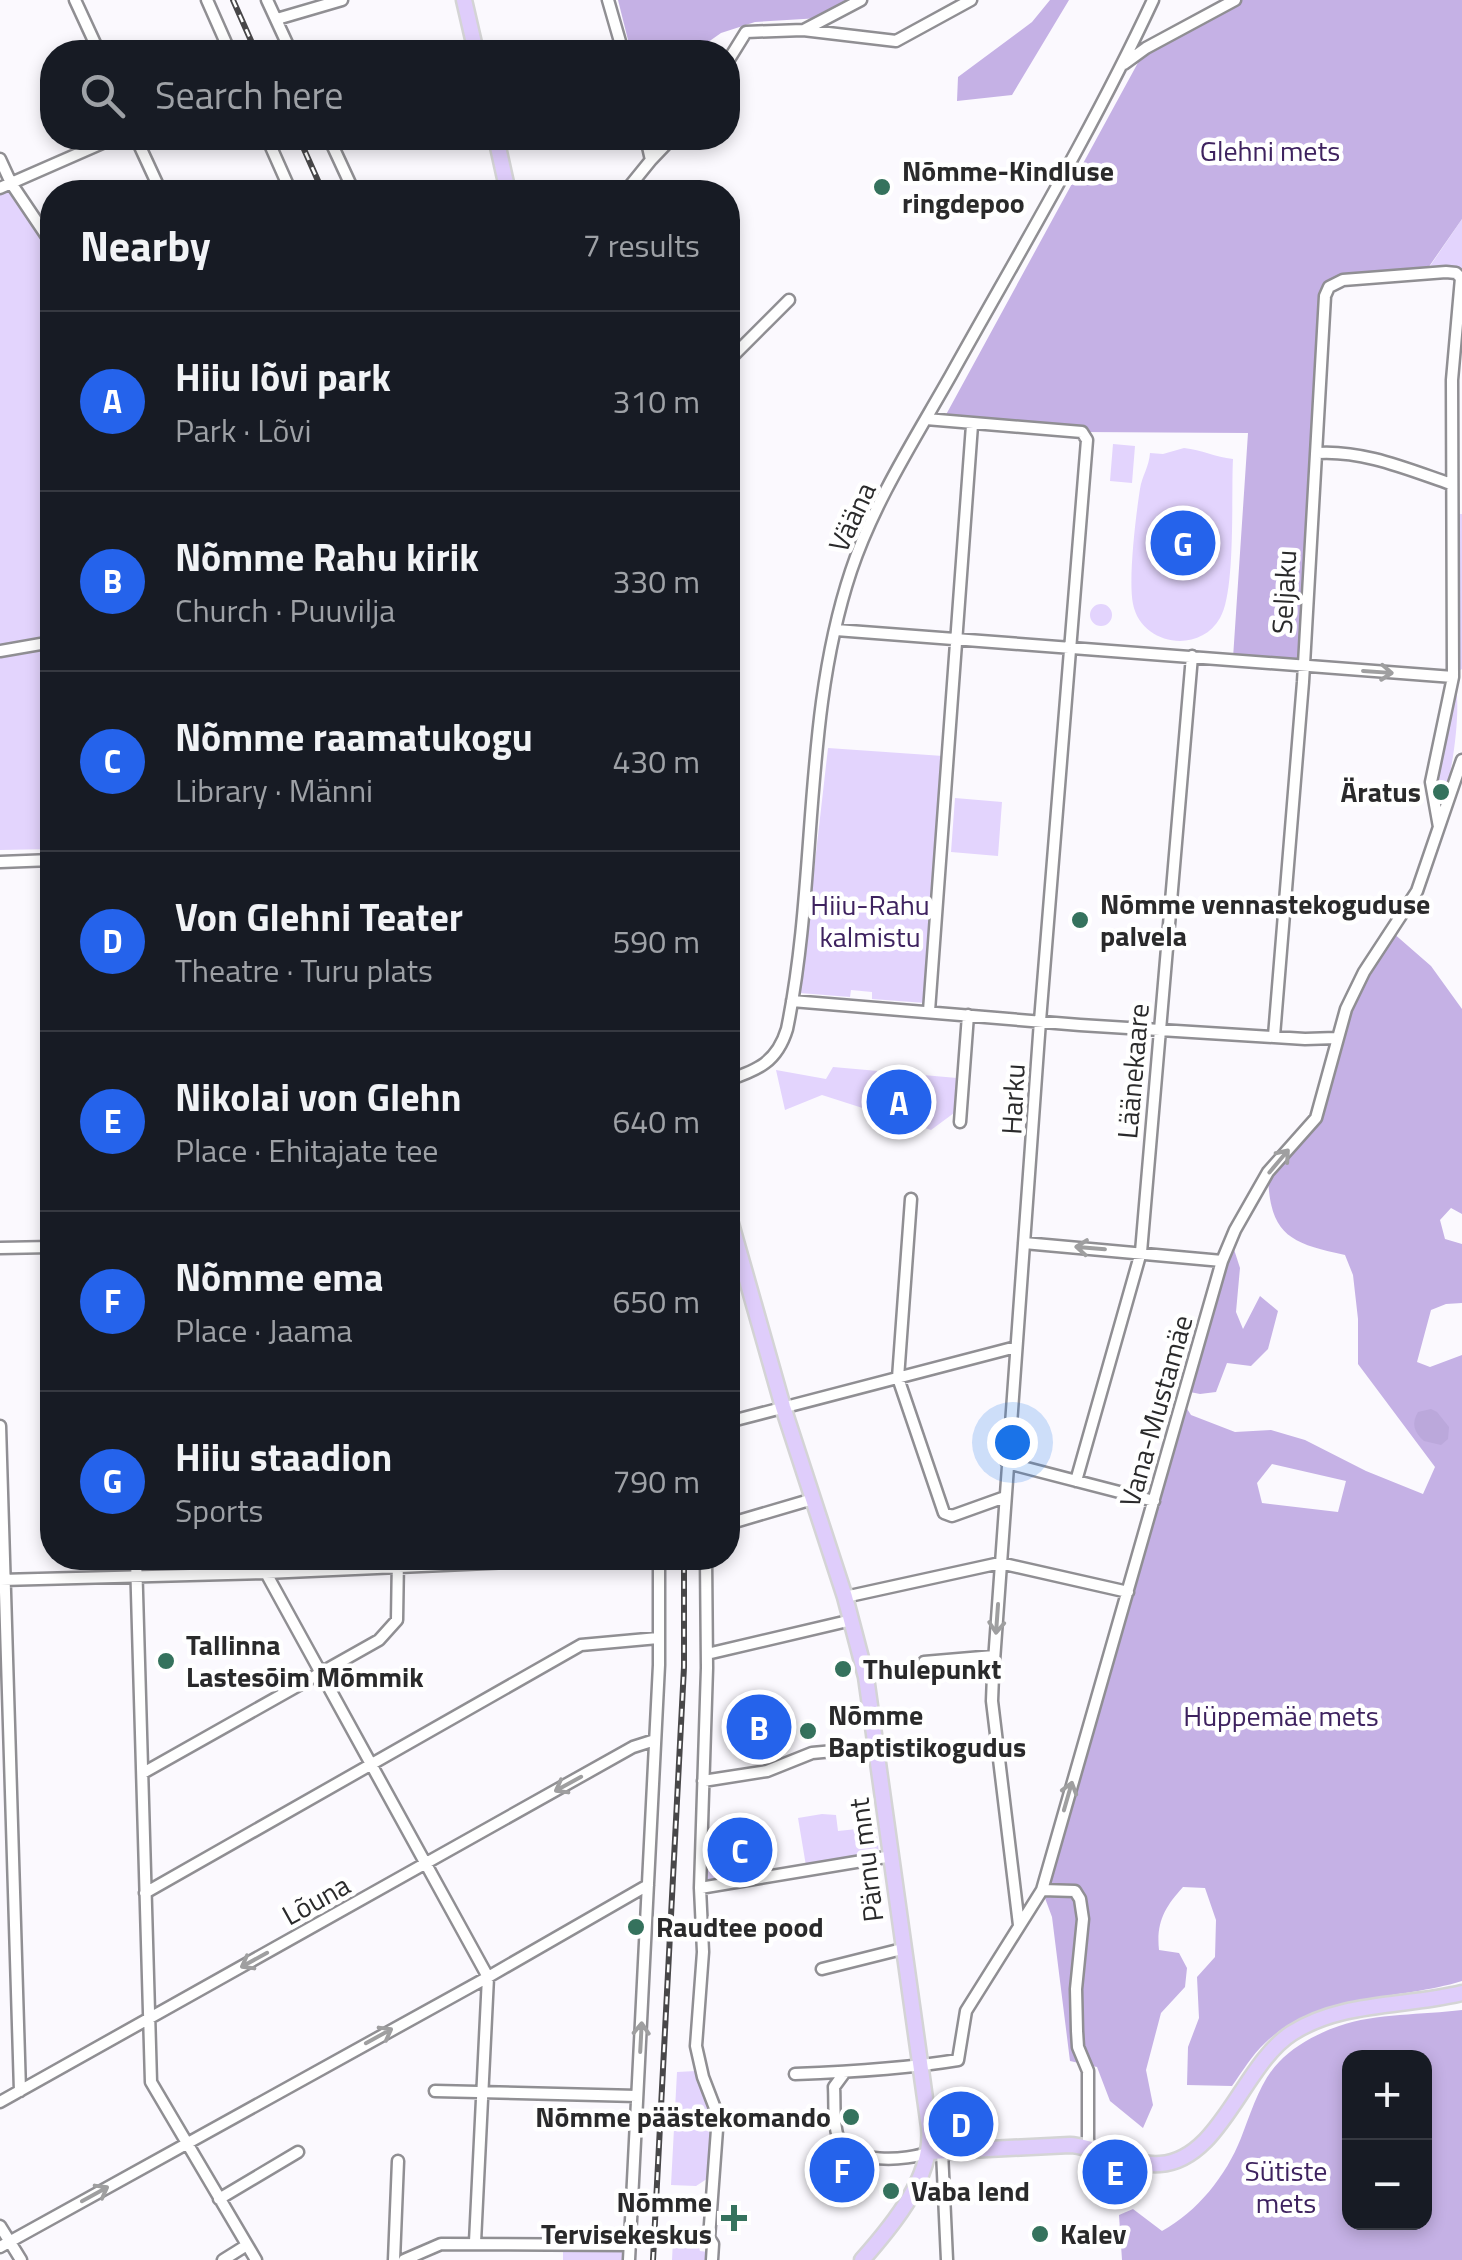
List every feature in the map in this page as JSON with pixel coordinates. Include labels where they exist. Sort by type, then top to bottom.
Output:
[{"type":"main road","points":[[464,0],[473,40]]},
{"type":"main road","points":[[499,150],[505,180]]},
{"type":"main road","name":"Pärnu mnt","points":[[740,1257],[782,1407],[852,1620],[877,1747],[918,2067],[936,2151]]},
{"type":"main road","points":[[864,2259],[896,2217],[936,2151],[1091,2147],[1152,2164],[1182,2158],[1200,2146],[1266,2055],[1294,2032],[1342,2012],[1462,1994]]},
{"type":"street","points":[[76,0],[94,40]]},
{"type":"street","points":[[207,0],[225,40]]},
{"type":"street","points":[[267,0],[286,40]]},
{"type":"street","points":[[277,18],[342,0]]},
{"type":"street","points":[[608,0],[620,40]]},
{"type":"street","points":[[803,30],[861,0]]},
{"type":"street","points":[[740,42],[746,32],[803,30],[896,41],[972,0]]},
{"type":"street","name":"Vääna","points":[[740,1076],[758,1070],[778,1054],[792,1001],[812,833],[819,727],[849,576],[866,532],[1123,64],[1153,0]]},
{"type":"street","points":[[1123,64],[1235,0]]},
{"type":"street","points":[[6,186],[87,150]]},
{"type":"street","points":[[142,150],[155,180]]},
{"type":"street","points":[[272,150],[286,180]]},
{"type":"street","points":[[335,150],[348,180]]},
{"type":"street","points":[[649,150],[652,160]]},
{"type":"street","points":[[635,180],[661,150]]},
{"type":"street","points":[[0,159],[6,186],[40,229]]},
{"type":"street","name":"Seljaku","points":[[1274,1036],[1325,296],[1330,287],[1343,280],[1426,272],[1456,273],[1461,278]]},
{"type":"street","points":[[1439,828],[1431,782],[1453,677],[1457,512],[1451,484],[1452,380],[1461,278]]},
{"type":"street","points":[[740,349],[789,300]]},
{"type":"street","name":"Harku","points":[[926,419],[1082,432],[1087,440],[994,1656],[992,1700],[1019,1925]]},
{"type":"street","points":[[928,1011],[972,425]]},
{"type":"street","points":[[1317,453],[1374,458],[1451,484]]},
{"type":"street","points":[[836,630],[1453,677]]},
{"type":"street","points":[[0,651],[40,644]]},
{"type":"street","name":"Läänekaare","points":[[1076,1480],[1141,1252],[1192,656]]},
{"type":"street","name":"Vana-Mustamäe","points":[[918,2067],[927,2062],[958,2060],[966,2011],[1042,1890],[1222,1260],[1268,1172],[1316,1118],[1336,1054],[1336,1038],[1364,972],[1417,891],[1462,760]]},
{"type":"street","points":[[0,862],[40,860]]},
{"type":"street","points":[[792,1001],[1040,1021],[1336,1038]]},
{"type":"street","points":[[960,1122],[968,1015]]},
{"type":"street","points":[[911,1199],[898,1378],[944,1513],[952,1516],[1005,1497]]},
{"type":"street","points":[[1024,1243],[1222,1260]]},
{"type":"street","points":[[0,1248],[40,1246]]},
{"type":"street","points":[[740,1419],[1016,1347]]},
{"type":"street","points":[[0,1426],[20,2091]]},
{"type":"street","points":[[1008,1463],[1154,1501]]},
{"type":"street","points":[[740,1520],[813,1499]]},
{"type":"street","points":[[845,1596],[1000,1563],[1128,1592]]},
{"type":"street","points":[[136,1570],[151,2082],[256,2260]]},
{"type":"street","points":[[266,1570],[318,1673],[488,1977],[475,2242]]},
{"type":"street","points":[[2,1580],[302,1570]]},
{"type":"street","points":[[143,1772],[379,1640],[397,1620],[398,1570]]},
{"type":"street","points":[[630,2260],[655,1740],[659,1570]]},
{"type":"street","points":[[706,1570],[700,1888],[703,1952],[696,2046],[702,2077],[718,2116],[712,2255]]},
{"type":"street","points":[[707,1654],[852,1620]]},
{"type":"street","points":[[145,1892],[580,1645],[658,1638]]},
{"type":"street","points":[[924,1662],[994,1656]]},
{"type":"street","name":"Lõuna","points":[[0,2102],[633,1747],[655,1740]]},
{"type":"street","points":[[704,1780],[767,1772],[812,1753],[877,1747]]},
{"type":"street","points":[[700,1888],[892,1856]]},
{"type":"street","points":[[5,2244],[648,1885]]},
{"type":"street","points":[[1042,1890],[1075,1891],[1080,1900],[1083,1919],[1076,1989],[1077,2031],[1078,2047],[1088,2071],[1091,2147]]},
{"type":"street","points":[[0,1906],[14,1906]]},
{"type":"street","points":[[822,1969],[902,1949]]},
{"type":"street","points":[[795,2074],[918,2067]]},
{"type":"street","points":[[846,2072],[834,2087],[837,2135],[842,2144],[861,2156],[913,2158],[936,2151],[942,2175],[947,2260]]},
{"type":"street","points":[[435,2090],[637,2096]]},
{"type":"street","points":[[219,2199],[298,2152]]},
{"type":"street","points":[[845,2179],[861,2156]]},
{"type":"street","points":[[394,2260],[398,2162]]},
{"type":"street","points":[[0,2226],[5,2244],[21,2260]]},
{"type":"street","points":[[408,2259],[442,2244],[475,2242],[630,2246]]},
{"type":"street","points":[[223,2260],[247,2246]]},
{"type":"green space","points":[[618,0],[849,0],[820,18],[755,22],[711,40],[628,40]]},
{"type":"green space","points":[[1050,0],[1069,0],[1012,95],[957,101],[958,77],[1032,22]]},
{"type":"green space","name":"Glehni mets","points":[[1235,0],[1462,0],[1462,219],[1428,268],[1330,287],[1302,666],[1233,658],[1248,433],[1082,432],[942,422],[1146,48]]},
{"type":"green space","points":[[9,190],[40,233],[40,849],[0,850],[0,195]]},
{"type":"green space","points":[[1462,219],[1462,270],[1428,269]]},
{"type":"green space","points":[[1113,444],[1135,446],[1132,483],[1110,481]]},
{"type":"green space","points":[[1184,448],[1233,459],[1231,565],[1225,605],[1211,630],[1185,641],[1159,636],[1147,629],[1138,618],[1132,593],[1140,489],[1150,453]]},
{"type":"green space","points":[[1454,514],[1462,514],[1462,669],[1455,673]]},
{"type":"green space","points":[[1101,604],[1109,607],[1109,623],[1101,626],[1093,623],[1090,615],[1093,607]]},
{"type":"green space","points":[[1455,681],[1455,744],[1441,809],[1434,790]]},
{"type":"green space","name":"Hiiu-Rahu kalmistu","points":[[828,748],[943,756],[925,1003],[872,999],[872,992],[851,990],[850,997],[800,993]]},
{"type":"green space","points":[[955,798],[1002,802],[998,856],[951,852]]},
{"type":"green space","name":"Hüppemäe mets","points":[[1392,932],[1431,966],[1462,1009],[1462,1214],[1451,1208],[1440,1220],[1445,1239],[1462,1244],[1462,1303],[1431,1310],[1417,1362],[1430,1367],[1462,1355],[1462,1981],[1359,2000],[1309,2014],[1265,2043],[1232,2086],[1187,2085],[1188,2047],[1199,2018],[1197,1977],[1215,1957],[1216,1920],[1205,1888],[1183,1887],[1163,1915],[1158,1940],[1159,1950],[1179,1953],[1187,1968],[1185,1987],[1161,2013],[1146,2070],[1153,2105],[1143,2128],[1110,2101],[1097,2067],[1070,2061],[1052,1917],[1042,1890],[1182,1401],[1191,1415],[1235,1432],[1271,1430],[1305,1440],[1423,1494],[1435,1467],[1358,1364],[1353,1275],[1345,1255],[1296,1240],[1278,1222],[1272,1209],[1268,1172],[1316,1118],[1347,1008]],"holes":[[[1272,1464],[1346,1481],[1338,1512],[1262,1503],[1257,1483]]]},
{"type":"green space","points":[[833,1067],[957,1078],[954,1113],[931,1130],[822,1095],[785,1110],[776,1070],[826,1079]]},
{"type":"green space","points":[[1231,1240],[1240,1268],[1236,1312],[1243,1329],[1260,1296],[1278,1311],[1268,1349],[1251,1366],[1227,1363],[1216,1392],[1185,1391]]},
{"type":"green space","points":[[836,1815],[838,1831],[876,1827],[879,1854],[806,1866],[798,1818]]},
{"type":"green space","points":[[728,1843],[733,1879],[703,1883],[704,1846]]},
{"type":"green space","name":"Sütiste mets","points":[[1462,2010],[1462,2260],[1122,2260],[1119,2215],[1133,2209],[1162,2231],[1198,2203],[1227,2166],[1266,2078],[1279,2062],[1323,2032],[1384,2017]]},
{"type":"green space","points":[[696,2071],[713,2111],[713,2175],[696,2186],[671,2185],[677,2072]]},
{"type":"green space","points":[[839,2152],[845,2154],[846,2172],[837,2175],[809,2169],[811,2163]]},
{"type":"green space","points":[[673,2240],[697,2241],[700,2251],[708,2252],[707,2260],[672,2260]]},
{"type":"green space","points":[[563,2244],[630,2245],[629,2260],[563,2260]]},
{"type":"shaded area","points":[[1431,1409],[1449,1427],[1448,1439],[1441,1445],[1424,1441],[1415,1428],[1418,1412]]},
{"type":"railway","points":[[233,0],[251,40]]},
{"type":"railway","points":[[304,150],[318,180]]},
{"type":"railway","points":[[653,2260],[684,1667],[684,1570]]},
{"type":"place","name":"Nõmme-Kindluse ringdepoo","points":[[882,187]]},
{"type":"place","name":"Hiiu staadion","points":[[1183,543]]},
{"type":"place","name":"Äratus","points":[[1441,792]]},
{"type":"place","name":"Nõmme vennastekoguduse palvela","points":[[1080,920]]},
{"type":"place","name":"Hiiu lõvi park","points":[[899,1102]]},
{"type":"place","name":"Tallinna Lastesõim Mõmmik","points":[[166,1661]]},
{"type":"place","name":"Thulepunkt","points":[[843,1669]]},
{"type":"place","name":"Nõmme Rahu kirik","points":[[759,1727]]},
{"type":"place","name":"Nõmme Baptistikogudus","points":[[808,1731]]},
{"type":"place","name":"Nõmme raamatukogu","points":[[740,1850]]},
{"type":"place","name":"Raudtee pood","points":[[636,1927]]},
{"type":"place","name":"Nõmme päästekomando","points":[[851,2117]]},
{"type":"place","name":"Von Glehni Teater","points":[[961,2124]]},
{"type":"place","name":"Nõmme ema","points":[[842,2170]]},
{"type":"place","name":"Nikolai von Glehn","points":[[1115,2172]]},
{"type":"place","name":"Vaba lend","points":[[891,2191]]},
{"type":"place","name":"Nõmme Tervisekeskus","points":[[734,2218]]},
{"type":"place","name":"Kalev","points":[[1040,2234]]}]
